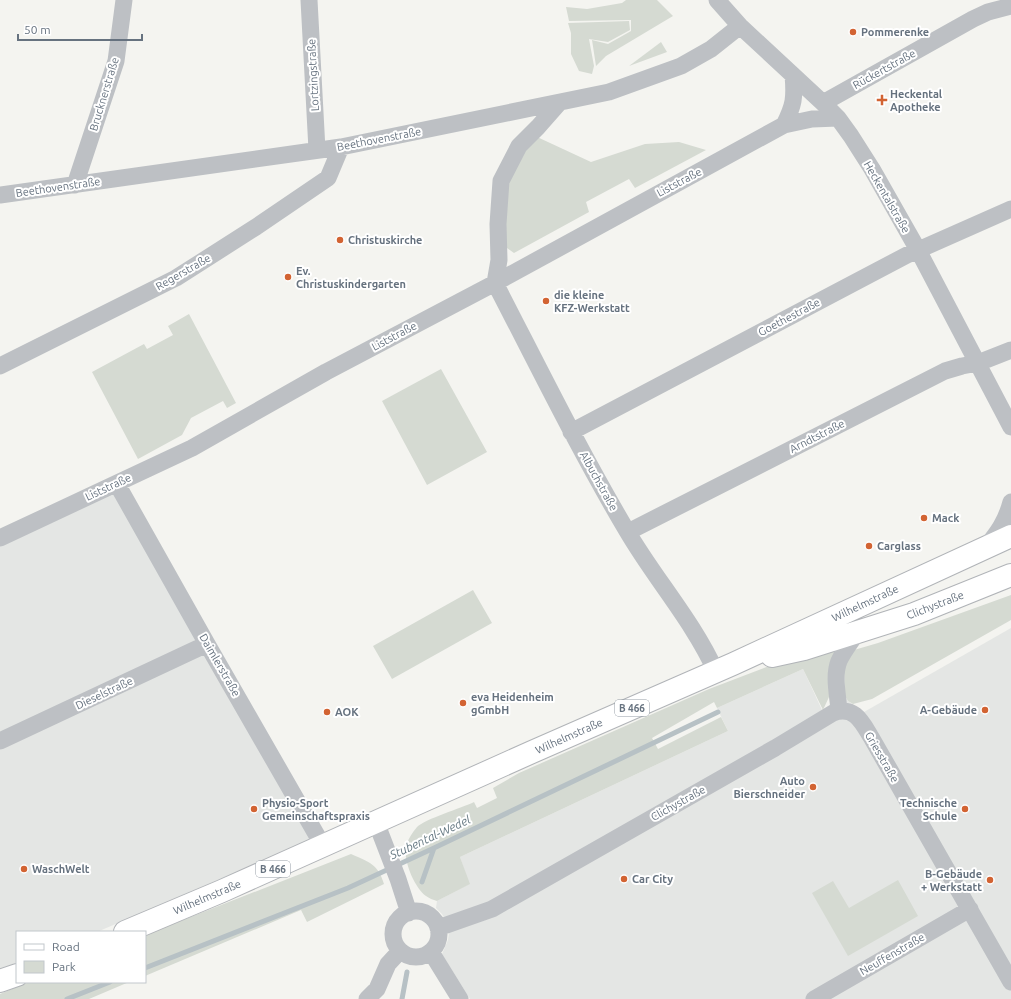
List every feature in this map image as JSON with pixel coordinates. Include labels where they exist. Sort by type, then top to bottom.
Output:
[{"type":"main road","name":"Wilhelmstraße","points":[[127,931],[222,891],[724,668],[1011,536]]},
{"type":"main road","name":"Clichystraße","points":[[724,668],[804,649],[920,611],[1006,579]]},
{"type":"main road","points":[[0,981],[16,975]]},
{"type":"street","name":"Brucknerstraße","points":[[75,185],[116,60],[124,0]]},
{"type":"street","name":"Lortzingstraße","points":[[309,0],[317,150]]},
{"type":"street","name":"Heckentalstraße","points":[[717,0],[740,26],[838,118],[851,136],[872,169],[918,250],[1011,427]]},
{"type":"street","name":"Rückertstraße","points":[[822,102],[973,19],[988,12],[1011,6]]},
{"type":"street","name":"Beethovenstraße","points":[[0,195],[341,147],[609,92],[681,66],[711,49],[740,26]]},
{"type":"street","points":[[784,125],[792,109],[795,93],[793,75]]},
{"type":"street","points":[[495,283],[499,260],[498,224],[501,181],[519,146],[560,102]]},
{"type":"street","name":"Liststraße","points":[[0,538],[192,448],[326,372],[495,283],[784,125],[812,120],[838,118]]},
{"type":"street","name":"Regerstraße","points":[[0,366],[176,278],[256,227],[328,178],[341,147]]},
{"type":"street","name":"Goethestraße","points":[[571,432],[918,250],[1011,209]]},
{"type":"street","name":"Albuchstraße","points":[[495,283],[571,432],[628,532],[702,643],[724,668]]},
{"type":"street","name":"Arndtstraße","points":[[628,532],[946,371],[962,366],[978,364],[1011,350]]},
{"type":"street","name":"Daimlerstraße","points":[[117,484],[323,846]]},
{"type":"street","points":[[986,547],[1005,521],[1011,502]]},
{"type":"street","points":[[839,711],[836,676],[837,668],[858,631]]},
{"type":"street","name":"Dieselstraße","points":[[0,741],[207,644]]},
{"type":"street","name":"Griesstraße","points":[[839,711],[851,712],[860,719],[1011,982]]},
{"type":"street","name":"Clichystraße","points":[[438,928],[492,909],[839,711]]},
{"type":"street","points":[[376,822],[398,879],[409,913]]},
{"type":"street","name":"Neuffenstraße","points":[[814,999],[970,909]]},
{"type":"street","points":[[415,911],[427,914],[435,922],[438,928],[439,933],[437,943],[431,952],[426,955],[415,957],[410,956],[400,951],[396,946],[393,933],[398,920],[409,913],[415,911]]},
{"type":"street","points":[[367,999],[377,989],[388,964],[400,951]]},
{"type":"street","points":[[431,952],[460,999]]},
{"type":"shaded area","points":[[109,479],[315,838],[99,931],[16,931],[16,963],[0,969],[0,531]]},
{"type":"shaded area","points":[[1011,628],[1011,999],[470,999],[442,954],[448,940],[449,933],[447,923],[442,914],[436,908],[437,901],[469,884],[460,857],[728,731],[717,708],[803,669],[822,710],[845,696],[848,701],[864,712]]},
{"type":"green space","points":[[626,0],[657,0],[673,16],[606,56],[596,66],[592,40],[608,44],[631,31],[631,20],[569,21],[566,7],[587,9],[622,3]]},
{"type":"green space","points":[[629,21],[630,30],[608,42],[589,39],[594,66],[592,74],[579,71],[571,54],[571,33],[568,23]]},
{"type":"green space","points":[[661,42],[667,52],[629,66]]},
{"type":"green space","points":[[535,136],[591,162],[645,144],[679,142],[706,150],[635,188],[629,179],[586,202],[589,212],[514,253],[503,247],[505,182]]},
{"type":"green space","points":[[189,314],[236,403],[227,408],[223,401],[191,418],[182,435],[138,459],[92,372],[144,344],[147,349],[173,335],[168,326]]},
{"type":"green space","points":[[441,369],[487,452],[427,485],[382,401]]},
{"type":"green space","points":[[473,590],[492,623],[392,679],[373,646]]},
{"type":"green space","points":[[1011,595],[1011,620],[872,699],[853,704],[848,701],[845,696],[844,666],[854,650],[878,643]]},
{"type":"green space","points":[[836,649],[829,697],[823,710],[803,669],[717,708],[714,702],[652,738],[658,749],[721,717],[728,731],[460,857],[470,884],[437,901],[426,896],[417,886],[408,866],[406,846],[412,833],[421,824],[474,802],[477,808],[497,798],[493,788],[519,773],[709,689],[782,661]]},
{"type":"green space","points":[[351,854],[372,864],[382,877],[384,884],[307,922],[301,910],[146,976],[146,935]]},
{"type":"green space","points":[[898,880],[918,916],[848,956],[812,893],[833,881],[849,908]]},
{"type":"green space","points":[[27,983],[127,983],[89,999],[0,999],[0,994]]},
{"type":"waterway","name":"Stubental-Wedel","points":[[146,968],[348,888],[718,712]]},
{"type":"waterway","points":[[422,882],[434,848]]},
{"type":"waterway","points":[[402,999],[407,972]]},
{"type":"waterway","name":"Stubental-Wedel","points":[[67,999],[107,983]]},
{"type":"place","name":"Pommerenke","points":[[853,32]]},
{"type":"place","name":"Heckental Apotheke","points":[[882,100]]},
{"type":"place","name":"Christuskirche","points":[[340,240]]},
{"type":"place","name":"Ev. Christuskindergarten","points":[[288,277]]},
{"type":"place","name":"die kleine KFZ-Werkstatt","points":[[546,301]]},
{"type":"place","name":"Mack","points":[[924,518]]},
{"type":"place","name":"Carglass","points":[[869,546]]},
{"type":"place","name":"eva Heidenheim gGmbH","points":[[463,703]]},
{"type":"place","name":"A-Gebäude","points":[[985,710]]},
{"type":"place","name":"AOK","points":[[327,712]]},
{"type":"place","name":"Auto Bierschneider","points":[[813,787]]},
{"type":"place","name":"Physio-Sport Gemeinschaftspraxis","points":[[254,809]]},
{"type":"place","name":"Technische Schule","points":[[965,809]]},
{"type":"place","name":"WaschWelt","points":[[24,869]]},
{"type":"place","name":"Car City","points":[[624,879]]},
{"type":"place","name":"B-Gebäude + Werkstatt","points":[[990,880]]}]
